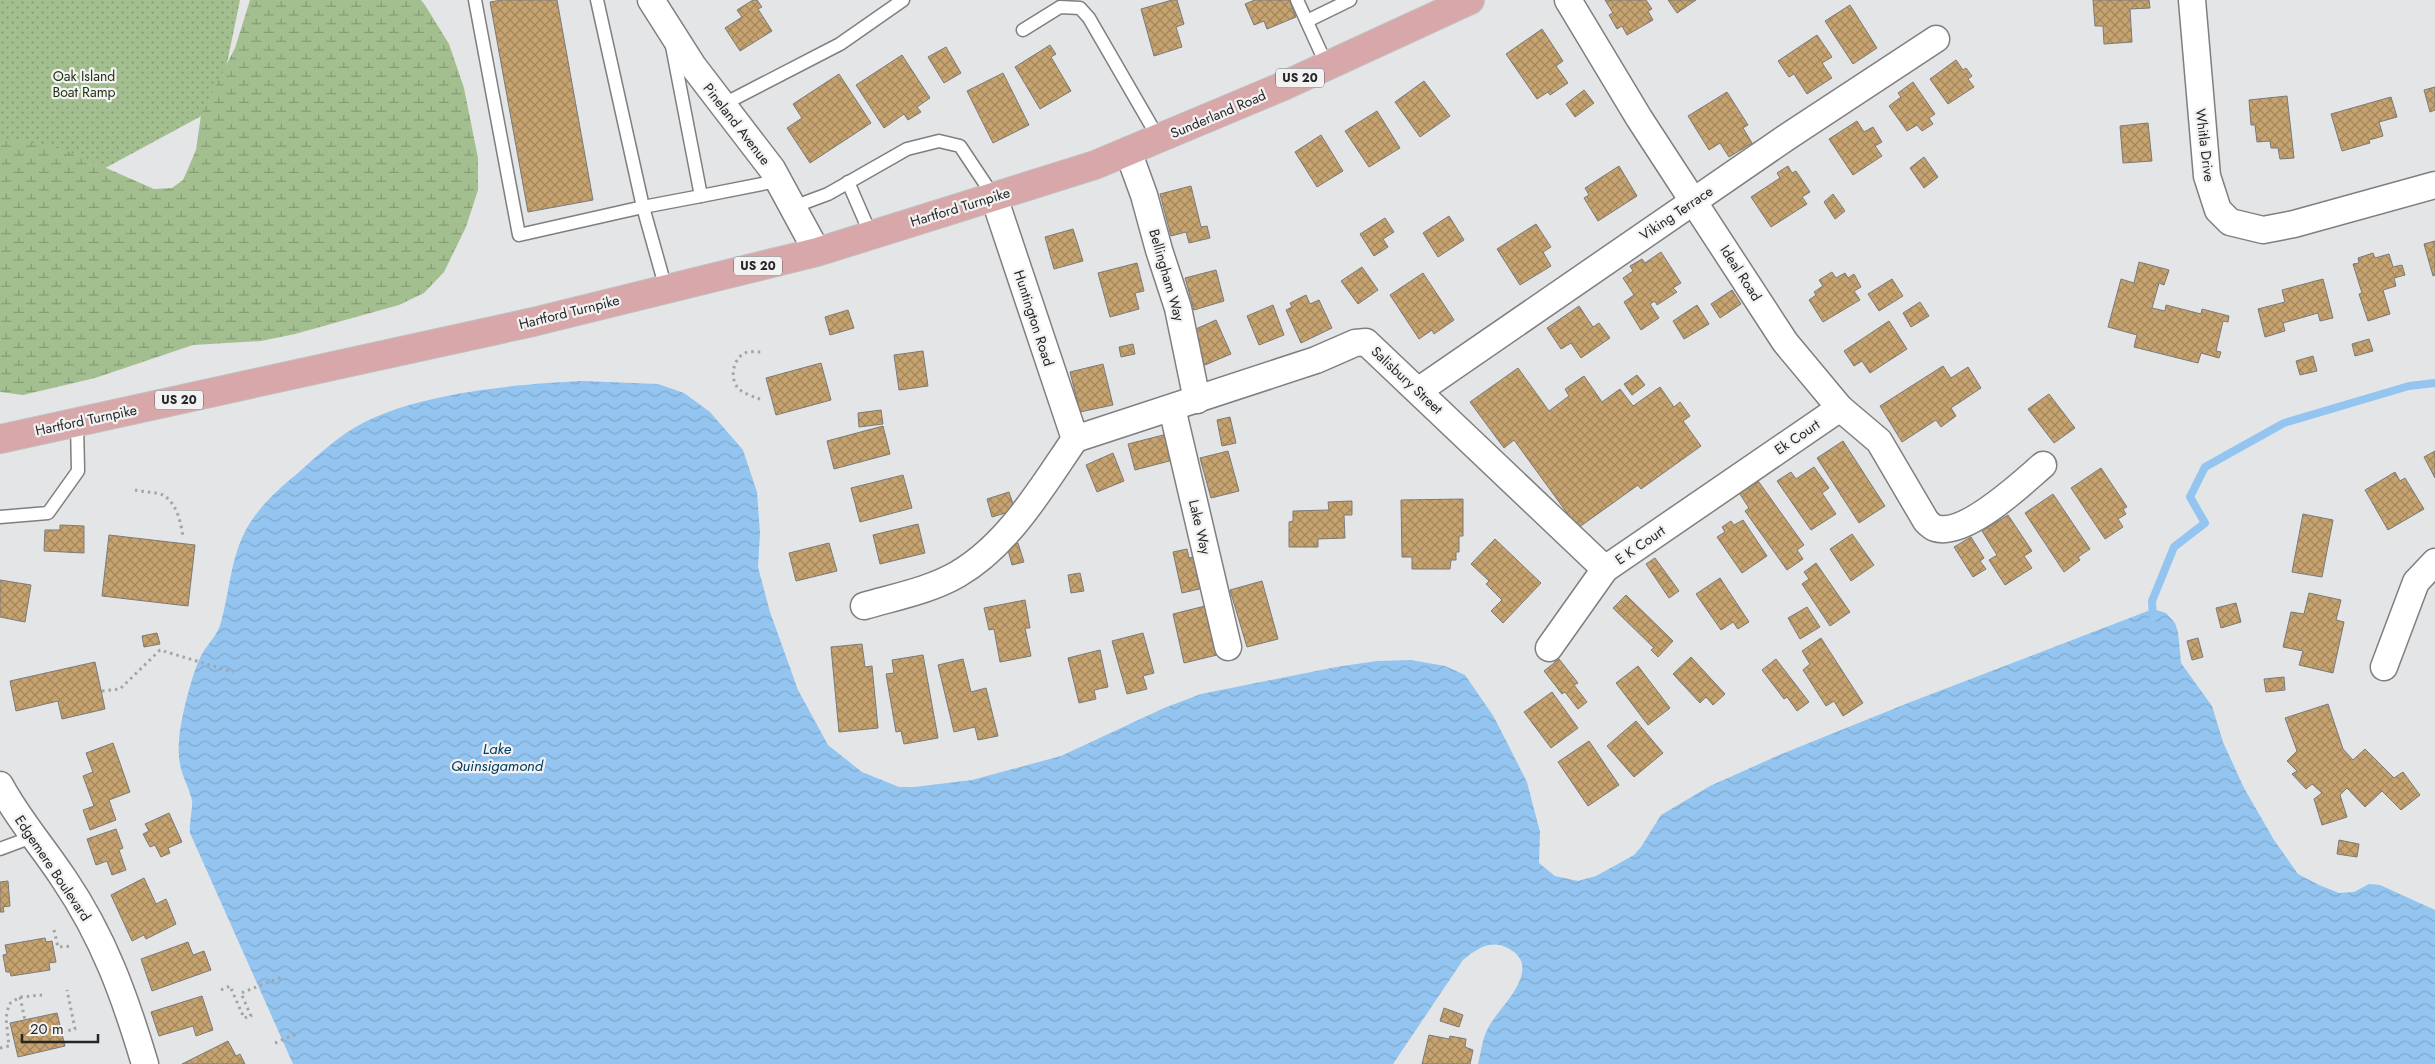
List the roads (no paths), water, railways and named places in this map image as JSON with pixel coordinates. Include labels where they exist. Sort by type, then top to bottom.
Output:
[{"type":"main road","name":"Sunderland Road","points":[[1128,151],[1327,66],[1452,4]]},
{"type":"main road","name":"Hartford Turnpike","points":[[0,439],[534,322],[817,252],[1095,165],[1128,151]]},
{"type":"street","name":"Pineland Avenue","points":[[651,0],[692,66],[772,169],[817,252]]},
{"type":"street","name":"Ideal Road","points":[[1568,0],[1639,118],[1785,342],[1840,408],[1879,441],[1926,521],[1935,528],[1944,528],[1967,522],[1994,508],[2043,465]]},
{"type":"street","name":"Whitla Drive","points":[[2192,0],[2207,176],[2218,210],[2230,222],[2263,230],[2294,224],[2435,185]]},
{"type":"street","name":"Viking Terrace","points":[[1418,391],[1694,200],[1936,39]]},
{"type":"street","name":"Bellingham Way","points":[[1128,151],[1144,195],[1158,250],[1178,308],[1196,400]]},
{"type":"street","name":"Huntington Road","points":[[994,197],[1074,439]]},
{"type":"street","name":"Salisbury Street","points":[[1074,439],[1316,360],[1355,343],[1366,342],[1605,569]]},
{"type":"street","name":"Lake Way","points":[[1172,408],[1228,647]]},
{"type":"street","name":"Ek Court","points":[[1754,466],[1840,408]]},
{"type":"street","points":[[864,606],[926,588],[958,574],[996,544],[1033,500],[1074,439]]},
{"type":"street","name":"E K Court","points":[[1548,648],[1605,569],[1754,466]]},
{"type":"street","points":[[2384,667],[2416,582],[2435,562]]},
{"type":"street","name":"Edgemere Boulevard","points":[[0,785],[32,837],[64,879],[98,935],[126,1002],[145,1064]]},
{"type":"lane","points":[[475,0],[519,235],[642,207],[777,181]]},
{"type":"lane","points":[[597,0],[642,207],[666,288]]},
{"type":"lane","points":[[722,105],[840,44],[902,0]]},
{"type":"lane","points":[[1297,0],[1327,66]]},
{"type":"lane","points":[[1307,21],[1350,0]]},
{"type":"lane","points":[[1023,30],[1060,7],[1080,8],[1089,18],[1159,139]]},
{"type":"lane","points":[[668,28],[702,196]]},
{"type":"lane","points":[[792,207],[828,194],[907,149],[939,140],[960,146],[994,197]]},
{"type":"lane","points":[[848,182],[871,235]]},
{"type":"lane","points":[[0,517],[48,512],[78,471],[77,422]]},
{"type":"lane","points":[[0,849],[32,837]]},
{"type":"water","name":"Lake Quinsigamond","points":[[582,381],[658,384],[684,393],[710,412],[743,450],[757,492],[760,533],[758,567],[770,612],[798,690],[828,745],[862,772],[899,787],[972,780],[1061,756],[1164,708],[1201,694],[1336,667],[1377,661],[1411,660],[1445,666],[1465,675],[1494,717],[1527,782],[1540,832],[1539,863],[1555,876],[1578,881],[1596,876],[1634,855],[1661,815],[1710,786],[1777,756],[1908,703],[2153,609],[2166,613],[2175,623],[2178,632],[2181,663],[2212,706],[2223,742],[2244,788],[2274,840],[2298,874],[2339,893],[2354,892],[2369,884],[2380,885],[2435,910],[2435,1064],[1478,1064],[1487,1030],[1515,990],[1522,973],[1522,964],[1516,954],[1504,946],[1491,945],[1480,948],[1463,960],[1393,1064],[293,1064],[190,833],[192,800],[182,773],[179,756],[180,730],[190,686],[204,650],[220,627],[232,569],[242,538],[252,519],[274,494],[344,435],[384,413],[468,392]]},
{"type":"waterway","points":[[2153,618],[2152,601],[2174,547],[2205,523],[2190,497],[2205,467],[2284,423],[2409,386],[2435,383]]},
{"type":"park label","name":"Oak Island Boat Ramp","points":[[84,84]]}]
